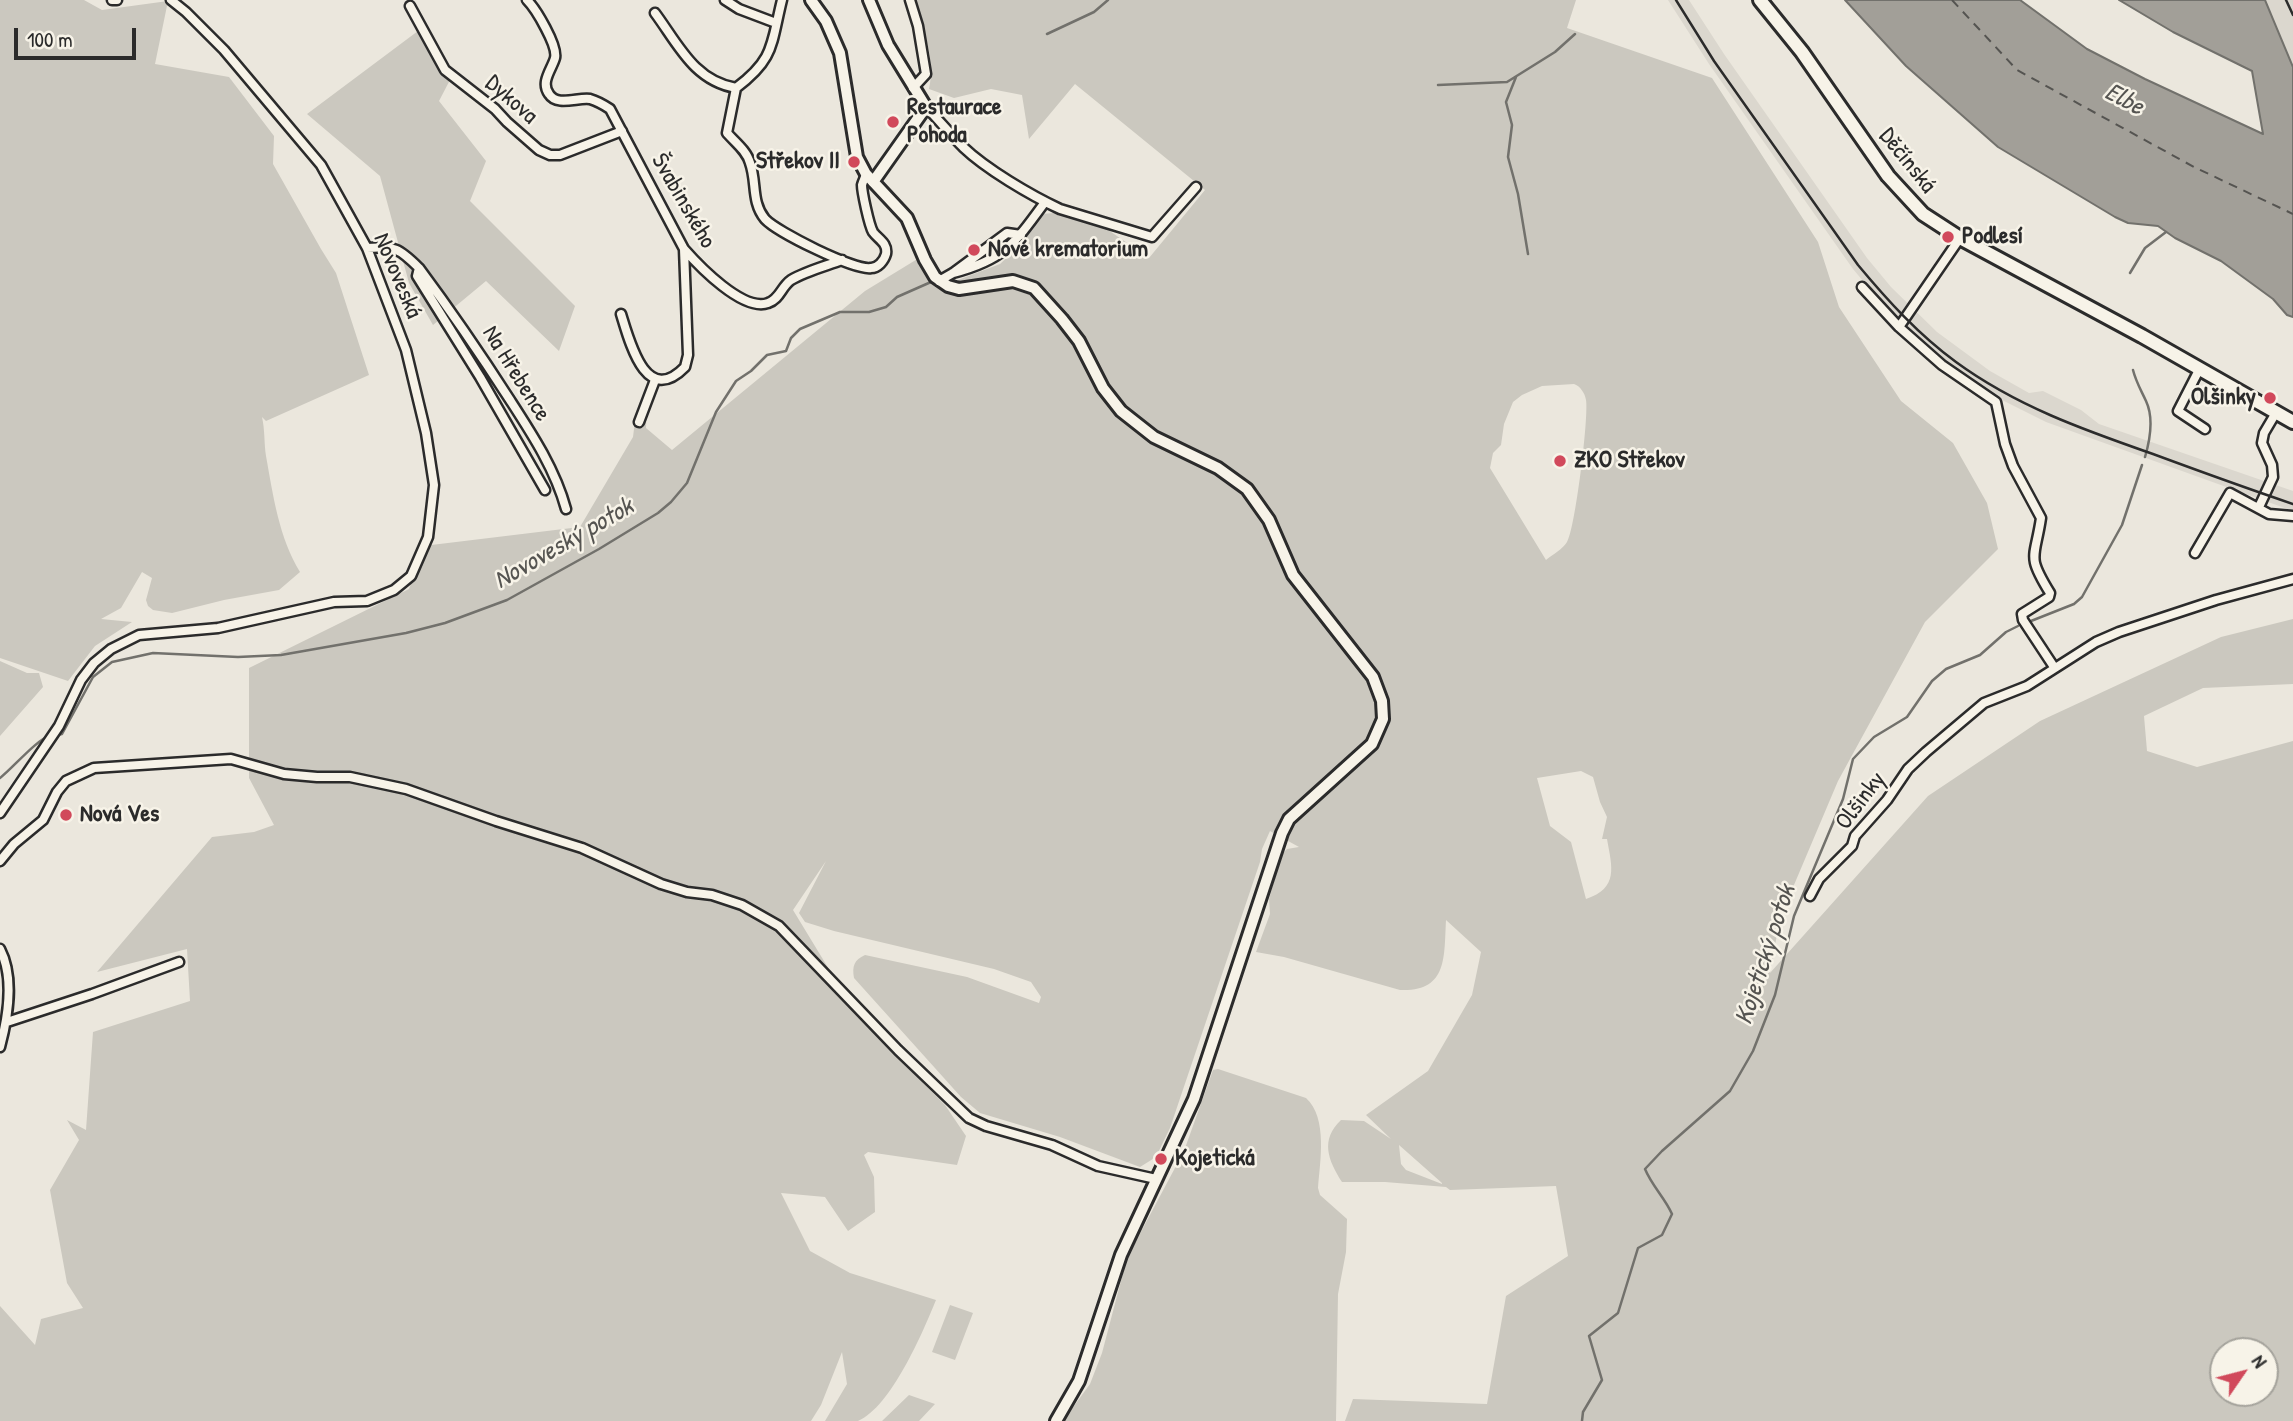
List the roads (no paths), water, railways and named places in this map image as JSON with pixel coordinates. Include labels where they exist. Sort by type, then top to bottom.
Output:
[{"type":"main road","name":"Děčínská","points":[[1760,0],[1802,52],[1898,188],[1923,214],[1960,238],[2200,368],[2293,422]]},
{"type":"street","name":"Novoveská","points":[[0,813],[58,726],[81,680],[94,663],[111,649],[139,635],[178,634],[218,628],[334,602],[367,600],[394,590],[411,576],[428,537],[434,485],[426,433],[406,350],[367,248],[321,165],[224,50],[171,0]]},
{"type":"street","name":"Švabinského","points":[[527,0],[555,47],[556,57],[546,84],[549,94],[558,100],[589,99],[610,109],[684,248],[701,268],[722,286],[758,303],[767,303],[778,297],[792,279],[842,260]]},
{"type":"street","points":[[725,0],[739,9],[776,23]]},
{"type":"street","points":[[782,0],[770,52],[761,65],[736,88],[727,133],[750,161],[757,205],[765,218],[789,236],[842,260],[871,269],[878,266],[886,255],[883,240],[873,232],[862,185],[887,164],[926,107]]},
{"type":"street","points":[[811,0],[826,21],[840,53],[856,157],[870,178],[907,218],[925,260],[939,281],[959,289],[1013,281],[1034,288],[1079,341],[1103,388],[1121,411],[1154,437],[1218,468],[1247,489],[1269,520],[1293,575],[1373,677],[1382,701],[1383,719],[1372,744],[1289,819],[1282,833],[1194,1099],[1121,1255],[1079,1381],[1056,1421]]},
{"type":"street","points":[[869,0],[888,45],[926,107],[964,148],[981,162],[1045,202],[1152,237],[1196,187]]},
{"type":"street","points":[[910,0],[918,26],[926,74],[913,88]]},
{"type":"street","name":"Dykova","points":[[410,6],[445,70],[495,109],[539,149],[550,155],[559,155],[622,131]]},
{"type":"street","points":[[655,13],[697,70],[721,86],[736,88]]},
{"type":"street","points":[[953,273],[994,260],[1021,235],[1045,202]]},
{"type":"street","points":[[939,281],[1007,233],[1021,235]]},
{"type":"street","points":[[1899,327],[1960,238]]},
{"type":"street","name":"Na Hřebence","points":[[367,248],[390,246],[403,251],[419,268],[465,330],[526,425],[560,485],[566,509]]},
{"type":"street","points":[[621,314],[638,361],[648,375],[655,380],[670,378],[685,367],[688,355],[684,248]]},
{"type":"street","name":"Na Hřebence","points":[[419,268],[416,276],[480,377],[545,490]]},
{"type":"street","points":[[1863,287],[1899,327],[1942,365],[1996,402],[2013,466],[2041,518],[2033,550],[2033,562],[2050,593],[2049,597],[2022,614],[2023,621],[2054,667]]},
{"type":"street","points":[[2200,368],[2178,411],[2205,429]]},
{"type":"street","points":[[639,422],[655,380]]},
{"type":"street","points":[[2259,507],[2273,477],[2272,465],[2262,443],[2264,433],[2277,411]]},
{"type":"street","points":[[2195,552],[2230,493],[2269,514],[2293,516]]},
{"type":"street","name":"Olšinky","points":[[1810,896],[1819,879],[1852,846],[1855,836],[1887,800],[1909,769],[1983,704],[2026,687],[2096,642],[2119,632],[2216,600],[2293,579]]},
{"type":"street","points":[[0,861],[14,844],[43,820],[57,792],[66,781],[94,768],[214,758],[231,759],[284,774],[350,777],[406,789],[582,848],[661,884],[688,892],[712,895],[742,905],[779,926],[898,1050],[969,1118],[986,1126],[1052,1145],[1098,1166],[1156,1179]]},
{"type":"street","points":[[0,949],[9,1002],[0,1047]]},
{"type":"street","points":[[7,1022],[179,962]]},
{"type":"water","name":"Elbe","points":[[1845,0],[2020,0],[2087,49],[2263,134],[2252,71],[2173,32],[2119,0],[2265,0],[2293,67],[2293,317],[2287,315],[2273,299],[2221,261],[2175,238],[2158,226],[2128,223],[2115,217],[1998,147],[1906,66]]},
{"type":"waterway","name":"Novoveský potok","points":[[1047,34],[1094,12],[1108,0]]},
{"type":"waterway","points":[[1438,85],[1507,82],[1555,52],[1575,34]]},
{"type":"waterway","points":[[1516,77],[1506,102],[1512,125],[1508,157],[1518,194],[1528,254]]},
{"type":"waterway","name":"Kojetický potok","points":[[2130,273],[2145,248],[2166,232]]},
{"type":"waterway","name":"Novoveský potok","points":[[57,735],[62,734],[93,677],[112,662],[153,653],[238,657],[281,655],[406,633],[445,623],[507,600],[599,549],[658,513],[671,502],[687,483],[716,412],[736,381],[767,355],[786,351],[791,338],[800,329],[840,312],[869,312],[886,307],[897,297],[931,282]]},
{"type":"waterway","name":"Kojetický potok","points":[[2133,370],[2146,401],[2151,422],[2145,457]]},
{"type":"waterway","name":"Kojetický potok","points":[[2031,621],[2074,604],[2082,597],[2122,525],[2142,465]]},
{"type":"waterway","name":"Kojetický potok","points":[[1582,1421],[1583,1412],[1602,1380],[1589,1336],[1618,1313],[1638,1248],[1662,1235],[1672,1214],[1645,1169],[1730,1091],[1753,1051],[1775,995],[1794,916],[1843,799],[1853,759],[1874,737],[1907,717],[1932,681],[1946,669],[1980,655],[2006,632],[2018,626]]},
{"type":"waterway","name":"Novoveský potok","points":[[0,778],[32,748],[50,736]]},
{"type":"railway","points":[[1676,0],[1714,61],[1858,265],[1904,317],[1942,352],[2002,392],[2051,416],[2293,504]]},
{"type":"railway","points":[[2286,0],[2293,15]]},
{"type":"place","name":"Restaurace Pohoda","points":[[893,122]]},
{"type":"place","name":"Střekov II","points":[[854,162]]},
{"type":"place","name":"Podlesí","points":[[1948,237]]},
{"type":"place","name":"Nové krematorium","points":[[974,250]]},
{"type":"place","name":"Olšinky","points":[[2270,398]]},
{"type":"place","name":"ZKO Střekov","points":[[1560,461]]},
{"type":"place","name":"Nová Ves","points":[[66,815]]},
{"type":"place","name":"Kojetická","points":[[1161,1159]]}]
